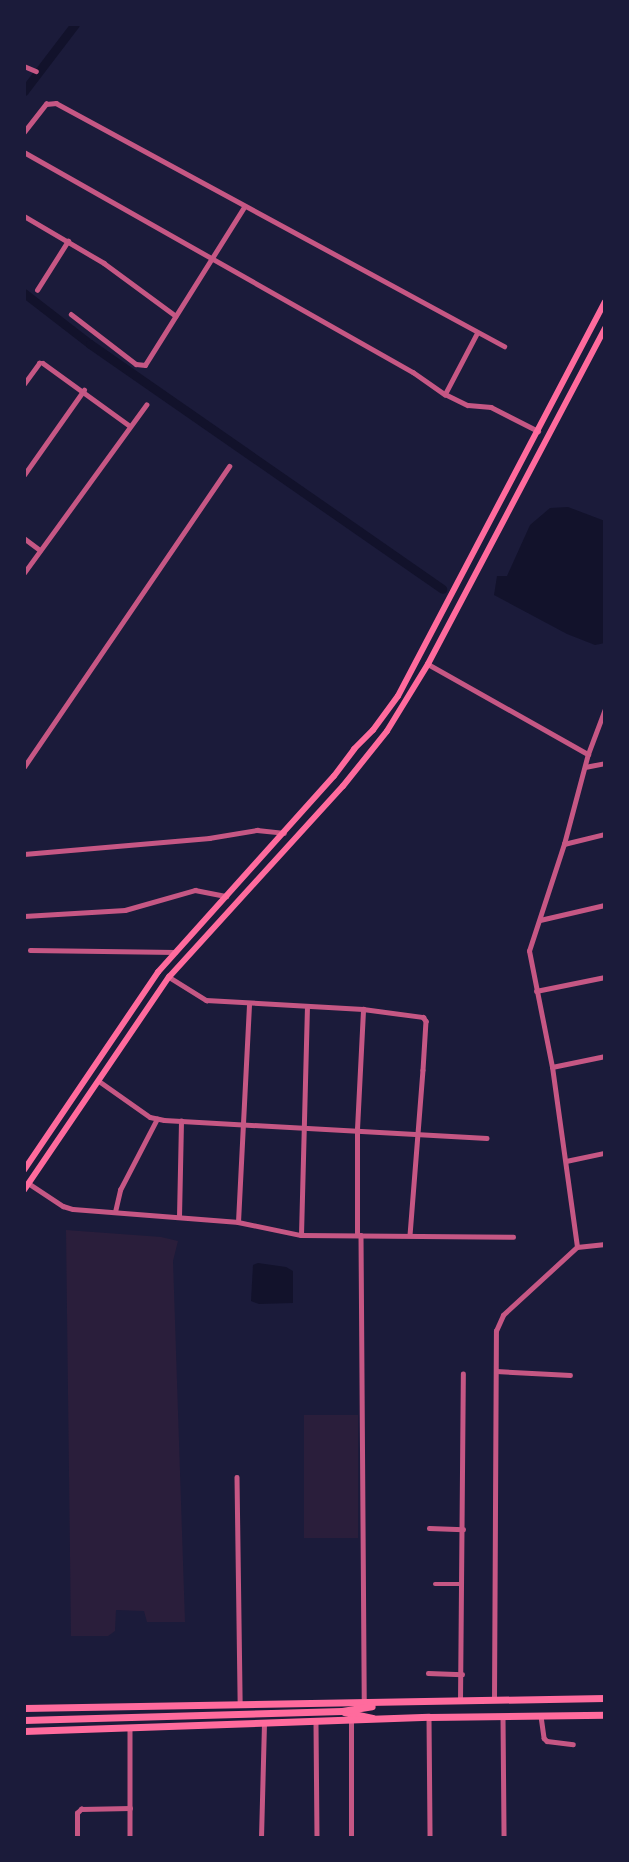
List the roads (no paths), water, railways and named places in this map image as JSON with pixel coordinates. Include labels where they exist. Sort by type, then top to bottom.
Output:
[{"type":"main road","points":[[24,1170],[138,1000],[175,952],[284,833],[373,730],[398,696],[605,302]]},
{"type":"main road","points":[[26,1186],[169,977],[343,786],[387,731],[428,664],[605,328]]},
{"type":"main road","points":[[24,1708],[605,1698]]},
{"type":"main road","points":[[24,1720],[342,1711],[386,1703]]},
{"type":"main road","points":[[40,1707],[31,1711],[29,1719],[41,1731]]},
{"type":"main road","points":[[342,1711],[382,1720]]},
{"type":"main road","points":[[24,1731],[351,1722],[429,1717],[605,1715]]},
{"type":"street","points":[[24,66],[36,71]]},
{"type":"street","points":[[24,132],[46,104],[56,103],[504,346]]},
{"type":"street","points":[[24,152],[419,375],[445,394],[468,405],[491,407],[538,431]]},
{"type":"street","points":[[71,314],[141,366],[149,362],[210,258],[244,207]]},
{"type":"street","points":[[24,216],[104,263],[176,316]]},
{"type":"street","points":[[37,290],[68,241]]},
{"type":"street","points":[[445,394],[477,333]]},
{"type":"street","points":[[24,384],[39,363],[44,363],[84,390],[130,426]]},
{"type":"street","points":[[24,475],[84,390]]},
{"type":"street","points":[[24,573],[146,405]]},
{"type":"street","points":[[24,767],[229,466]]},
{"type":"street","points":[[24,538],[40,550]]},
{"type":"street","points":[[428,664],[588,754]]},
{"type":"street","points":[[577,1247],[552,1066],[529,951],[564,844],[588,754],[605,709]]},
{"type":"street","points":[[585,767],[605,763]]},
{"type":"street","points":[[24,854],[209,838],[257,830],[284,833]]},
{"type":"street","points":[[564,844],[605,834]]},
{"type":"street","points":[[24,916],[125,910],[195,890],[226,896]]},
{"type":"street","points":[[540,920],[605,904]]},
{"type":"street","points":[[30,950],[175,952]]},
{"type":"street","points":[[169,977],[206,1000],[307,1008],[363,1009],[420,1015],[425,1019],[410,1234]]},
{"type":"street","points":[[536,991],[605,977]]},
{"type":"street","points":[[238,1222],[249,1004]]},
{"type":"street","points":[[301,1235],[302,1127],[307,1008]]},
{"type":"street","points":[[363,1009],[357,1129],[364,1702]]},
{"type":"street","points":[[552,1066],[605,1056]]},
{"type":"street","points":[[99,1081],[150,1117],[158,1119],[486,1138]]},
{"type":"street","points":[[115,1212],[120,1190],[158,1119]]},
{"type":"street","points":[[179,1217],[181,1121]]},
{"type":"street","points":[[566,1161],[605,1153]]},
{"type":"street","points":[[26,1186],[63,1206],[238,1222],[301,1235],[410,1234],[513,1237]]},
{"type":"street","points":[[494,1700],[496,1331],[499,1322],[577,1247],[605,1244]]},
{"type":"street","points":[[496,1371],[570,1375]]},
{"type":"street","points":[[460,1701],[464,1374]]},
{"type":"street","points":[[237,1477],[240,1704]]},
{"type":"street","points":[[429,1528],[462,1528]]},
{"type":"street","points":[[435,1584],[462,1584]]},
{"type":"street","points":[[428,1673],[462,1674]]},
{"type":"street","points":[[503,1716],[504,1838]]},
{"type":"street","points":[[541,1716],[544,1738],[548,1741],[573,1744]]},
{"type":"street","points":[[429,1717],[430,1838]]},
{"type":"street","points":[[351,1722],[351,1838]]},
{"type":"street","points":[[316,1723],[317,1838]]},
{"type":"street","points":[[261,1838],[264,1725]]},
{"type":"street","points":[[130,1729],[130,1838]]},
{"type":"street","points":[[77,1838],[77,1813],[81,1809],[130,1808]]},
{"type":"waterway","points":[[24,91],[75,24]]},
{"type":"waterway","points":[[24,293],[90,344],[442,589]]}]
